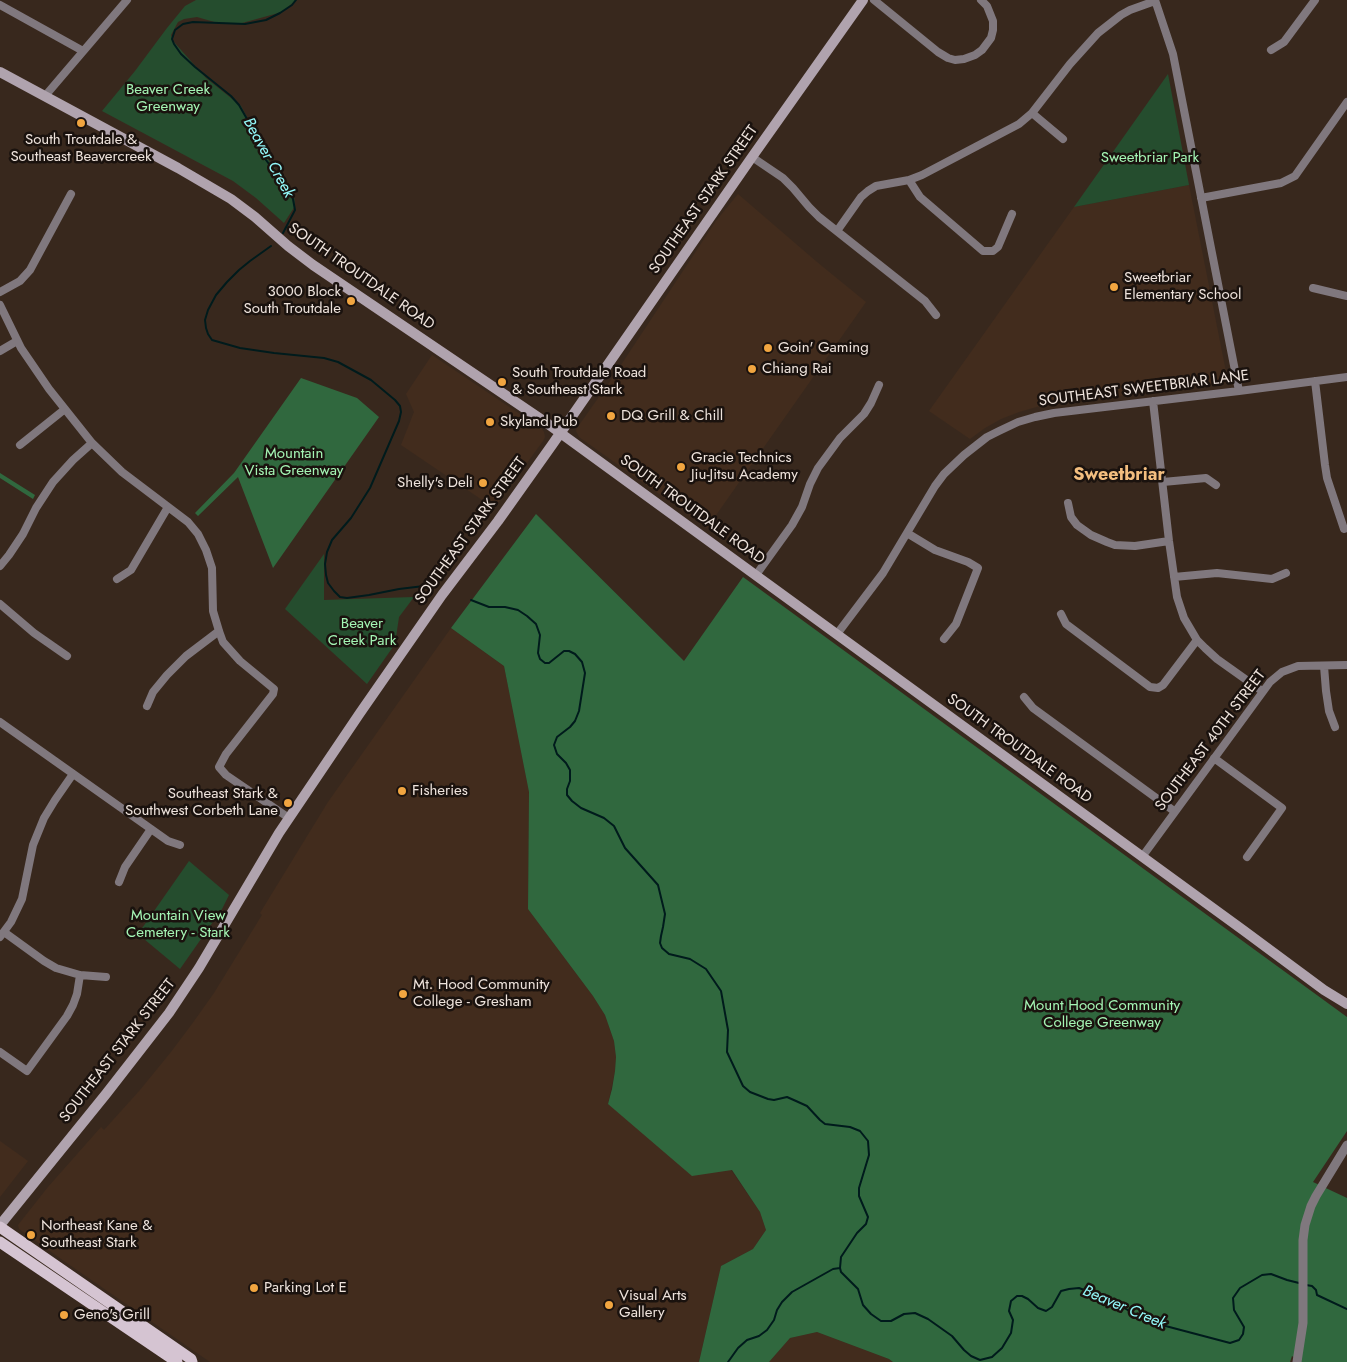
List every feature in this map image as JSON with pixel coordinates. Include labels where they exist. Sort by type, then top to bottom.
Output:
[{"type":"main road","name":"SOUTHEAST STARK STREET","points":[[0,1226],[169,1013],[199,968],[288,818],[442,595],[498,521],[863,0]]},
{"type":"main road","name":"SOUTH TROUTDALE ROAD","points":[[0,72],[224,194],[255,216],[300,256],[560,433],[1324,990],[1347,1004]]},
{"type":"main road","points":[[0,1226],[191,1359],[192,1362]]},
{"type":"main road","points":[[0,1242],[177,1362]]},
{"type":"main road","points":[[152,1346],[157,1342],[166,1348],[170,1345]]},
{"type":"street","points":[[45,96],[127,0]]},
{"type":"street","points":[[874,0],[938,52],[955,60],[975,56],[991,38],[993,21],[987,6],[980,0]]},
{"type":"street","points":[[837,231],[862,197],[876,186],[909,180],[922,175],[1019,124],[1032,113],[1098,32],[1121,15],[1155,0],[1173,54],[1239,391]]},
{"type":"street","points":[[1271,50],[1284,42],[1315,0]]},
{"type":"street","points":[[0,6],[83,51]]},
{"type":"street","points":[[1202,198],[1296,179],[1346,105]]},
{"type":"street","points":[[1032,113],[1063,139]]},
{"type":"street","points":[[752,156],[783,178],[819,217],[925,301],[936,315]]},
{"type":"street","points":[[909,180],[920,197],[983,251],[989,252],[998,246],[1012,214]]},
{"type":"street","points":[[0,292],[20,281],[30,270],[71,194]]},
{"type":"street","points":[[1313,288],[1347,296]]},
{"type":"street","points":[[0,305],[17,341],[49,389],[92,443],[122,472],[188,522],[198,534],[212,568],[213,611],[223,642],[240,661],[274,689],[226,754],[219,768],[226,775],[288,818]]},
{"type":"street","points":[[0,351],[17,341]]},
{"type":"street","name":"SOUTHEAST SWEETBRIAR LANE","points":[[837,634],[883,572],[944,474],[964,454],[999,430],[1018,422],[1054,413],[1347,377]]},
{"type":"street","points":[[1315,381],[1326,472],[1344,529]]},
{"type":"street","points":[[756,575],[802,508],[818,468],[840,438],[864,414],[879,385]]},
{"type":"street","points":[[1153,401],[1174,577],[1177,597],[1184,618],[1197,640],[1217,659],[1262,691]]},
{"type":"street","points":[[20,445],[65,409]]},
{"type":"street","points":[[0,566],[23,534],[36,508],[53,482],[92,443]]},
{"type":"street","points":[[1162,482],[1206,478],[1216,485]]},
{"type":"street","points":[[1068,503],[1071,517],[1077,525],[1099,539],[1116,545],[1135,546],[1169,541]]},
{"type":"street","points":[[117,579],[131,570],[168,507]]},
{"type":"street","points":[[907,534],[935,550],[968,562],[978,568],[956,624],[944,638]]},
{"type":"street","points":[[1174,577],[1217,574],[1272,579],[1286,573]]},
{"type":"street","points":[[0,604],[34,633],[67,656]]},
{"type":"street","points":[[1061,614],[1066,624],[1150,687],[1158,688],[1164,685],[1197,640]]},
{"type":"street","points":[[147,706],[153,692],[167,675],[186,656],[219,631]]},
{"type":"street","name":"SOUTHEAST 40TH STREET","points":[[1142,857],[1262,691],[1275,676],[1290,668],[1307,665],[1347,665]]},
{"type":"street","points":[[1324,666],[1329,711],[1335,727]]},
{"type":"street","points":[[1024,697],[1033,708],[1174,811]]},
{"type":"street","points":[[1,724],[168,841],[180,845]]},
{"type":"street","points":[[1214,758],[1282,808],[1247,857]]},
{"type":"street","points":[[73,774],[49,808],[41,825],[33,846],[22,899],[11,922],[2,935],[56,968],[80,975],[106,977]]},
{"type":"street","points":[[120,882],[125,867],[151,829]]},
{"type":"street","points":[[0,1052],[27,1072],[62,1024],[73,1005],[80,975]]},
{"type":"street","points":[[1297,1362],[1303,1309],[1303,1240],[1305,1225],[1311,1206],[1347,1145]]},
{"type":"shaded area","name":"Sweetbriar Elementary School","points":[[1189,185],[1228,382],[1040,406],[1001,419],[970,439],[929,411],[1074,207]]},
{"type":"shaded area","points":[[738,194],[866,302],[707,528],[579,437],[576,431],[716,221]]},
{"type":"shaded area","points":[[432,355],[544,432],[545,437],[543,441],[494,508],[401,445],[414,412],[406,394]]},
{"type":"shaded area","name":"Mt. Hood Community College - Gresham","points":[[451,628],[504,666],[529,792],[528,909],[605,1015],[614,1041],[616,1057],[608,1104],[731,1170],[760,1212],[766,1230],[753,1249],[721,1266],[699,1362],[210,1362],[19,1229],[18,1225],[48,1187],[101,1127],[104,1130],[140,1090],[192,1024],[214,993],[262,915],[260,913],[328,802]]},
{"type":"shaded area","points":[[0,1141],[28,1161],[0,1197]]},
{"type":"shaded area","points":[[817,1332],[893,1362],[769,1362],[790,1338]]},
{"type":"green space","name":"Beaver Creek Greenway","points":[[196,0],[296,0],[282,12],[242,23],[218,23],[197,17],[184,19],[178,22],[171,35],[173,41],[206,78],[241,106],[249,121],[257,144],[294,195],[295,206],[284,223],[233,181],[102,111],[185,6]]},
{"type":"green space","name":"Sweetbriar Park","points":[[1168,74],[1189,185],[1074,207]]},
{"type":"green space","name":"Mountain Vista Greenway","points":[[301,378],[357,398],[379,417],[273,568],[238,477],[198,516],[195,513],[234,473]]},
{"type":"green space","points":[[0,473],[35,495],[33,499],[0,478]]},
{"type":"green space","name":"Mount Hood Community College Greenway","points":[[536,514],[684,661],[743,577],[1347,1017],[1347,1131],[1313,1182],[1347,1198],[1347,1362],[1301,1362],[1292,1356],[1290,1362],[893,1362],[817,1332],[790,1338],[769,1362],[699,1362],[721,1266],[753,1249],[766,1230],[760,1212],[732,1170],[692,1176],[608,1104],[616,1057],[614,1041],[605,1015],[528,909],[529,792],[504,666],[451,628]]},
{"type":"green space","name":"Beaver Creek Park","points":[[324,554],[324,600],[414,597],[399,617],[395,644],[367,684],[285,609]]},
{"type":"green space","name":"Mountain View Cemetery - Stark","points":[[189,861],[229,895],[222,909],[180,969],[138,934]]},
{"type":"waterway","name":"Beaver Creek","points":[[283,233],[295,210],[289,191],[266,160],[252,136],[247,119],[239,105],[181,54],[172,39],[175,30],[183,24],[193,22],[245,24],[266,20],[280,13],[296,0]]},
{"type":"waterway","points":[[271,246],[239,270],[216,295],[205,320],[208,334],[212,340],[240,348],[324,358],[338,362],[371,380],[395,400],[400,406],[399,421],[370,488],[351,518],[332,540],[327,552],[326,575],[328,583],[334,591],[340,597],[347,598],[424,586]]},
{"type":"waterway","name":"Beaver Creek","points":[[471,600],[489,607],[505,607],[518,610],[527,616],[536,624],[540,635],[538,653],[540,659],[545,663],[549,663],[564,651],[575,654],[582,662],[585,673],[579,711],[575,721],[557,737],[554,745],[557,754],[570,770],[567,795],[581,808],[604,818],[614,826],[625,848],[658,885],[665,914],[660,943],[662,948],[669,954],[690,959],[706,969],[721,991],[728,1030],[727,1052],[743,1086],[750,1092],[768,1099],[774,1100],[787,1097],[807,1106],[825,1124],[850,1127],[860,1131],[868,1141],[869,1155],[859,1188],[859,1196],[868,1217],[866,1224],[857,1233],[841,1257],[840,1268],[841,1272],[858,1289],[863,1305],[871,1314],[881,1321],[891,1321],[904,1314],[915,1313],[928,1319],[952,1336],[964,1350],[980,1360],[992,1357],[1002,1348],[1011,1333],[1013,1320],[1009,1311],[1011,1301],[1017,1296],[1028,1299],[1038,1308],[1046,1311],[1052,1307],[1061,1291],[1079,1288],[1110,1300],[1140,1317],[1158,1324],[1230,1343],[1239,1340],[1243,1334],[1244,1327],[1234,1310],[1233,1298],[1240,1288],[1262,1275],[1271,1274],[1299,1283]]},
{"type":"waterway","points":[[728,1362],[738,1348],[747,1340],[759,1336],[767,1330],[782,1302],[792,1292],[833,1269],[840,1268]]},
{"type":"waterway","name":"Beaver Creek","points":[[1306,1285],[1312,1286],[1316,1290],[1317,1295],[1347,1309]]},
{"type":"place","name":"South Troutdale & Southeast Beavercreek","points":[[81,123]]},
{"type":"place","name":"Sweetbriar Elementary School","points":[[1114,287]]},
{"type":"place","name":"3000 Block South Troutdale","points":[[351,301]]},
{"type":"place","name":"Goin' Gaming","points":[[768,348]]},
{"type":"place","name":"Chiang Rai","points":[[752,369]]},
{"type":"place","name":"South Troutdale Road & Southeast Stark","points":[[502,382]]},
{"type":"place","name":"DQ Grill & Chill","points":[[611,416]]},
{"type":"place","name":"Skyland Pub","points":[[490,422]]},
{"type":"place","name":"Gracie Technics Jiu-Jitsu Academy","points":[[681,467]]},
{"type":"place","name":"Shelly's Deli","points":[[483,483]]},
{"type":"place","name":"Fisheries","points":[[402,791]]},
{"type":"place","name":"Southeast Stark & Southwest Corbeth Lane","points":[[288,803]]},
{"type":"place","name":"Mt. Hood Community College - Gresham","points":[[403,994]]},
{"type":"place","name":"Northeast Kane & Southeast Stark","points":[[31,1235]]},
{"type":"place","name":"Parking Lot E","points":[[254,1288]]},
{"type":"place","name":"Visual Arts Gallery","points":[[609,1305]]},
{"type":"place","name":"Geno's Grill","points":[[64,1315]]},
{"type":"district","name":"Sweetbriar","points":[[1119,476]]}]
